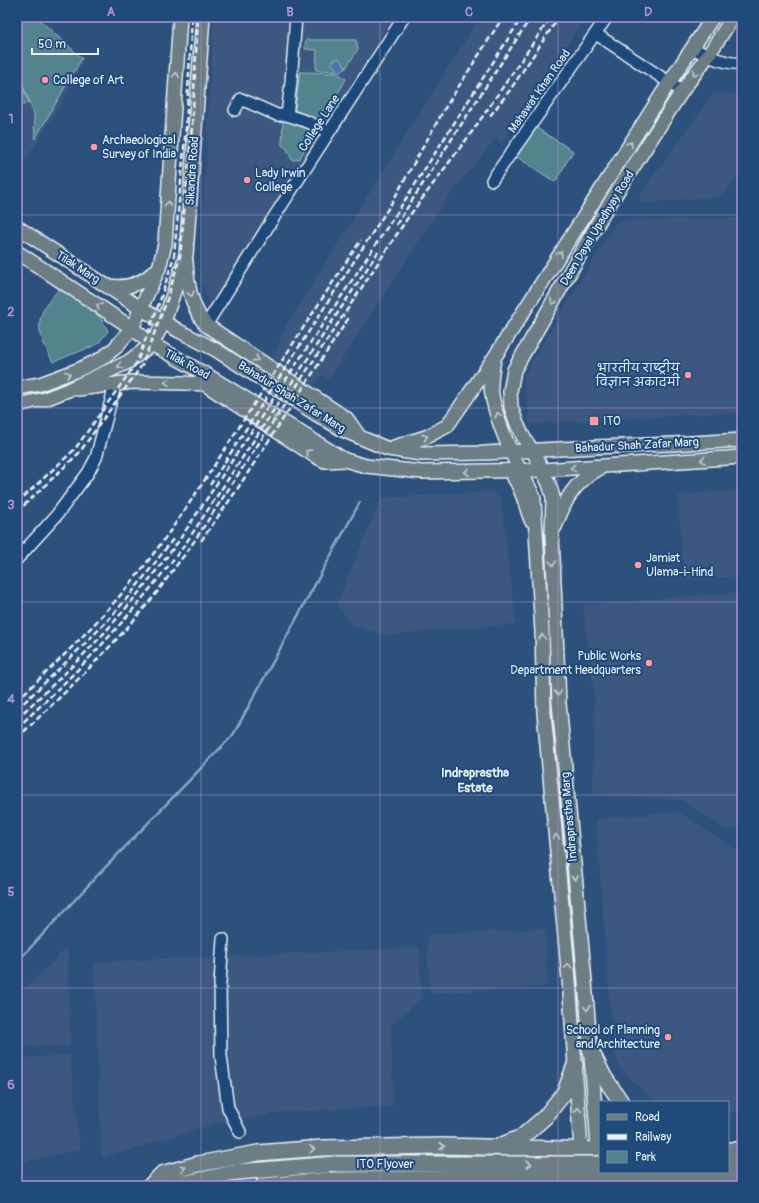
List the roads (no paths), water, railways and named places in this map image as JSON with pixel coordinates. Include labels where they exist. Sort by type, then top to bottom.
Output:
[{"type":"highway","points":[[590,1050],[604,1076],[620,1101]]},
{"type":"highway","points":[[496,1148],[522,1137],[545,1117],[565,1092],[575,1064]]},
{"type":"highway","points":[[150,1186],[162,1174],[198,1164],[258,1153],[322,1148],[442,1146],[581,1149],[599,1158]]},
{"type":"highway","points":[[496,1148],[502,1160],[504,1186]]},
{"type":"highway","points":[[729,1150],[742,1150]]},
{"type":"highway","name":"ITO Flyover","points":[[172,1186],[238,1172],[336,1164],[599,1158]]},
{"type":"highway","points":[[729,1163],[742,1162]]},
{"type":"highway","name":"ITO Flyover","points":[[263,1186],[329,1180],[463,1183],[742,1176]]},
{"type":"highway","points":[[686,1177],[701,1186]]},
{"type":"main road","name":"Sikandra Road","points":[[17,388],[41,383],[80,369],[101,359],[115,348],[132,328],[159,268],[165,244],[180,17]]},
{"type":"main road","name":"Sikandra Road","points":[[149,347],[164,322],[186,255],[203,17]]},
{"type":"main road","name":"Deen Dayal Upadhyay Road","points":[[388,449],[426,437],[447,426],[494,358],[669,83],[713,17]]},
{"type":"main road","name":"Deen Dayal Upadhyay Road","points":[[542,470],[517,424],[511,407],[510,392],[514,370],[606,209],[682,91],[707,57],[733,17]]},
{"type":"main road","name":"Tilak Marg","points":[[17,227],[140,308],[164,322]]},
{"type":"main road","points":[[166,228],[167,234],[175,241],[186,236],[188,231]]},
{"type":"main road","name":"Tilak Marg","points":[[17,252],[132,328],[149,347]]},
{"type":"main road","points":[[186,255],[186,271],[191,297],[196,309],[206,325],[347,419],[360,437]]},
{"type":"main road","points":[[108,286],[118,287],[134,285],[149,277],[159,268]]},
{"type":"main road","name":"Tilak Road","points":[[164,322],[216,350]]},
{"type":"main road","points":[[216,350],[224,338]]},
{"type":"main road","points":[[17,405],[45,399],[68,390],[128,362],[149,347],[235,405],[325,462],[345,460],[366,466],[416,472],[520,471]]},
{"type":"main road","name":"Tilak Road","points":[[149,347],[222,385],[345,460]]},
{"type":"main road","name":"Bahadur Shah Zafar Marg","points":[[216,350],[316,414],[360,437],[388,449],[421,454],[511,452],[742,440]]},
{"type":"main road","name":"Indraprastha Marg","points":[[494,358],[491,386],[494,401],[503,432],[511,452],[532,493],[542,632],[544,713],[565,922],[581,1149],[581,1186]]},
{"type":"main road","points":[[68,390],[142,382],[206,384]]},
{"type":"main road","points":[[41,383],[45,399]]},
{"type":"main road","name":"Bahadur Shah Zafar Marg","points":[[520,471],[742,457]]},
{"type":"main road","points":[[552,534],[562,509],[574,488],[586,476],[603,466]]},
{"type":"main road","name":"Indraprastha Marg","points":[[542,470],[549,484],[552,497],[558,703],[585,981],[599,1147]]},
{"type":"main road","points":[[506,471],[514,478],[521,488],[525,506],[536,533]]},
{"type":"main road","points":[[600,1173],[601,1186]]},
{"type":"street","points":[[287,115],[296,17]]},
{"type":"street","name":"College Lane","points":[[206,325],[404,17]]},
{"type":"street","name":"Mahawat Khan Road","points":[[492,180],[607,17]]},
{"type":"street","points":[[596,34],[682,91]]},
{"type":"street","points":[[693,48],[707,57],[731,64],[742,64]]},
{"type":"street","points":[[235,110],[240,99],[277,115],[287,115],[308,122],[329,132]]},
{"type":"street","points":[[17,559],[56,516],[88,473],[98,452],[115,385]]},
{"type":"street","points":[[223,939],[220,983],[221,1056],[228,1108],[240,1132]]},
{"type":"waterway","points":[[17,962],[97,876],[233,735],[360,502]]},
{"type":"railway","points":[[17,503],[75,449],[137,362],[160,301],[174,256],[186,127],[192,17]]},
{"type":"railway","points":[[17,512],[79,453],[142,365],[166,303],[180,257],[192,127],[198,17]]},
{"type":"railway","points":[[210,485],[391,204],[445,108],[503,17]]},
{"type":"railway","points":[[17,718],[102,636],[178,542],[398,211],[522,17]]},
{"type":"railway","points":[[396,225],[531,17]]},
{"type":"railway","points":[[17,738],[108,649],[158,591],[189,549],[407,219],[474,129],[551,17]]},
{"type":"railway","points":[[490,116],[510,90],[559,17]]},
{"type":"railway","points":[[17,700],[95,623],[124,591],[152,556],[203,483],[361,240]]},
{"type":"railway","points":[[17,728],[68,680],[104,642],[125,619],[184,546],[378,252]]},
{"type":"railway","points":[[201,541],[234,494],[350,316]]},
{"type":"railway","points":[[17,709],[107,621],[133,591],[173,539]]},
{"type":"place","name":"College of Art","points":[[45,80]]},
{"type":"place","name":"Archaeological Survey of India","points":[[94,147]]},
{"type":"place","name":"Lady Irwin College","points":[[247,180]]},
{"type":"place","name":"भारतीय राष्ट्रीय विज्ञान अकादमी","points":[[688,375]]},
{"type":"place","name":"ITO","points":[[594,421]]},
{"type":"place","name":"Jamiat Ulama-i-Hind","points":[[638,565]]},
{"type":"place","name":"Public Works Department Headquarters","points":[[649,663]]},
{"type":"place","name":"School of Planning and Architecture","points":[[668,1037]]},
{"type":"district","name":"Indraprastha Estate","points":[[475,780]]}]
